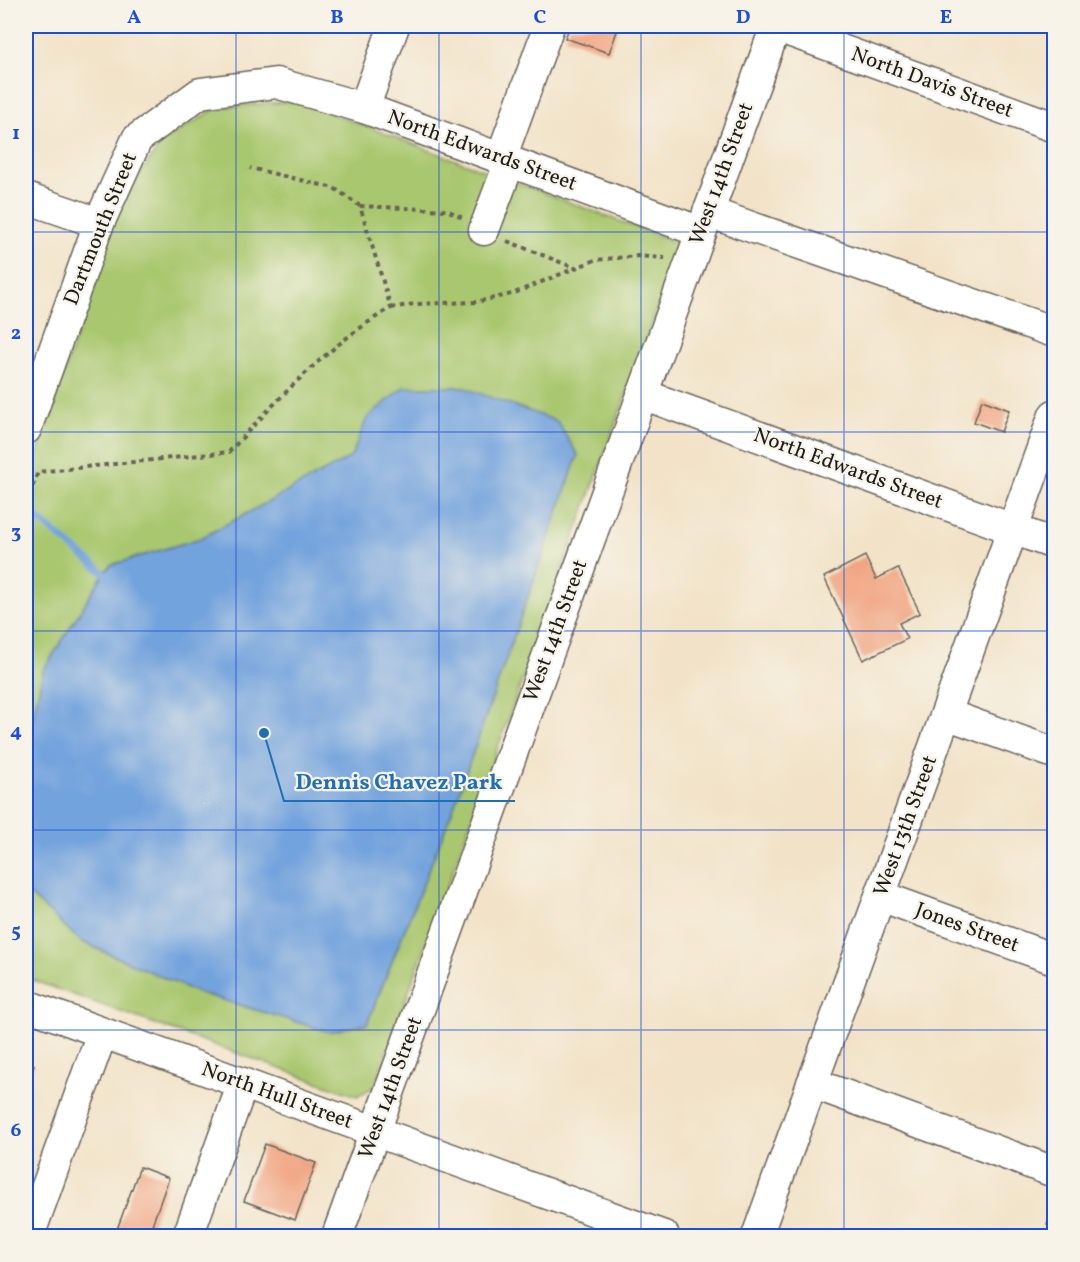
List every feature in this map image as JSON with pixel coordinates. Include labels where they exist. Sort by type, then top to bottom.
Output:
[{"type":"street","points":[[364,108],[394,26]]},
{"type":"street","points":[[484,230],[549,26]]},
{"type":"street","name":"North Davis Street","points":[[776,26],[1054,127]]},
{"type":"street","name":"West 14th Street","points":[[337,1236],[776,26]]},
{"type":"street","name":"Dartmouth Street","points":[[26,429],[36,365],[137,139],[200,93],[276,83],[364,108]]},
{"type":"street","name":"North Edwards Street","points":[[364,108],[505,160],[1054,332]]},
{"type":"street","points":[[26,198],[99,222]]},
{"type":"street","name":"North Edwards Street","points":[[642,394],[1054,544]]},
{"type":"street","name":"West 13th Street","points":[[757,1236],[1054,415]]},
{"type":"street","points":[[946,714],[1054,753]]},
{"type":"street","name":"Jones Street","points":[[880,896],[1054,959]]},
{"type":"street","name":"North Hull Street","points":[[26,1005],[664,1236]]},
{"type":"street","points":[[29,1236],[102,1033]]},
{"type":"street","points":[[188,1236],[243,1083]]},
{"type":"street","points":[[812,1083],[1054,1172]]},
{"type":"path","points":[[250,168],[334,188],[360,206],[391,308]]},
{"type":"path","points":[[26,503],[38,472],[230,452],[272,406],[318,364],[365,323],[391,308],[414,304],[476,302],[512,294],[596,260],[637,256],[670,258]]},
{"type":"path","points":[[26,578],[28,579],[26,585]]},
{"type":"green space","points":[[298,101],[681,244],[374,1087],[357,1096],[26,978],[26,488],[120,204],[162,142],[218,107]]},
{"type":"water","points":[[404,387],[462,387],[557,421],[578,455],[455,804],[367,1024],[329,1032],[196,992],[82,942],[29,894],[26,882],[26,748],[43,671],[111,565],[201,538],[351,457],[367,418]]},
{"type":"building","points":[[570,26],[619,26],[609,53],[565,38]]},
{"type":"building","points":[[982,400],[1009,410],[1001,432],[974,422]]},
{"type":"building","points":[[865,556],[876,579],[898,568],[920,613],[899,623],[907,639],[863,660],[824,577]]},
{"type":"building","points":[[26,1062],[34,1065],[26,1087]]},
{"type":"building","points":[[265,1144],[316,1163],[295,1220],[244,1201]]},
{"type":"building","points":[[140,1167],[169,1178],[148,1236],[130,1236],[116,1232]]},
{"type":"building","points":[[1054,1206],[1054,1228],[1047,1225]]},
{"type":"waterway","points":[[31,513],[104,573]]},
{"type":"place","name":"Dennis Chavez Park","points":[[264,733]]}]
